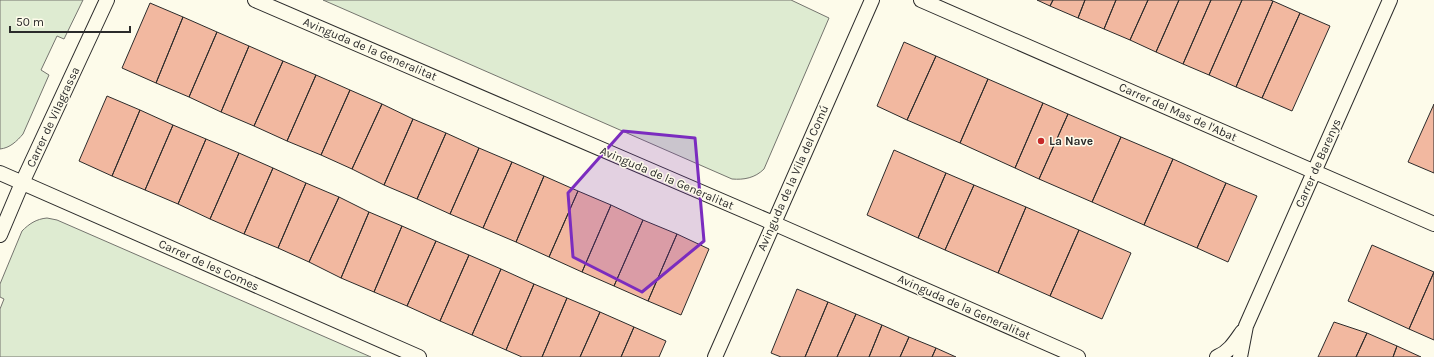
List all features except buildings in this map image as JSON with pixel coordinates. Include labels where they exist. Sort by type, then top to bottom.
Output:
[{"type":"street","name":"Carrer de Vilagrassa","points":[[0,234],[22,183],[107,0]]},
{"type":"street","name":"Avinguda de la Generalitat","points":[[255,0],[1078,357]]},
{"type":"street","name":"Avinguda de la Vila del Comú","points":[[715,357],[872,0]]},
{"type":"street","name":"Carrer del Mas de l'Abat","points":[[921,0],[1434,224]]},
{"type":"street","name":"Carrer de Barenys","points":[[1217,357],[1230,349],[1246,326],[1390,0]]},
{"type":"street","name":"Carrer de les Comes","points":[[0,173],[418,357]]},
{"type":"street","name":"Carrer de Barenys","points":[[1240,357],[1246,326]]},
{"type":"highlighted area","points":[[623,131],[695,138],[704,241],[642,292],[573,257],[568,193]]},
{"type":"green space","points":[[0,0],[83,0],[64,39],[57,36],[41,70],[49,75],[23,134],[10,146],[0,149]]},
{"type":"green space","points":[[323,0],[791,0],[829,18],[764,169],[761,172],[745,179],[732,179]]},
{"type":"green space","points":[[47,218],[57,220],[371,357],[0,357],[0,309],[4,299],[0,297],[0,284],[22,231],[33,222],[39,219]]},
{"type":"place","name":"La Nave","points":[[1041,141]]}]
